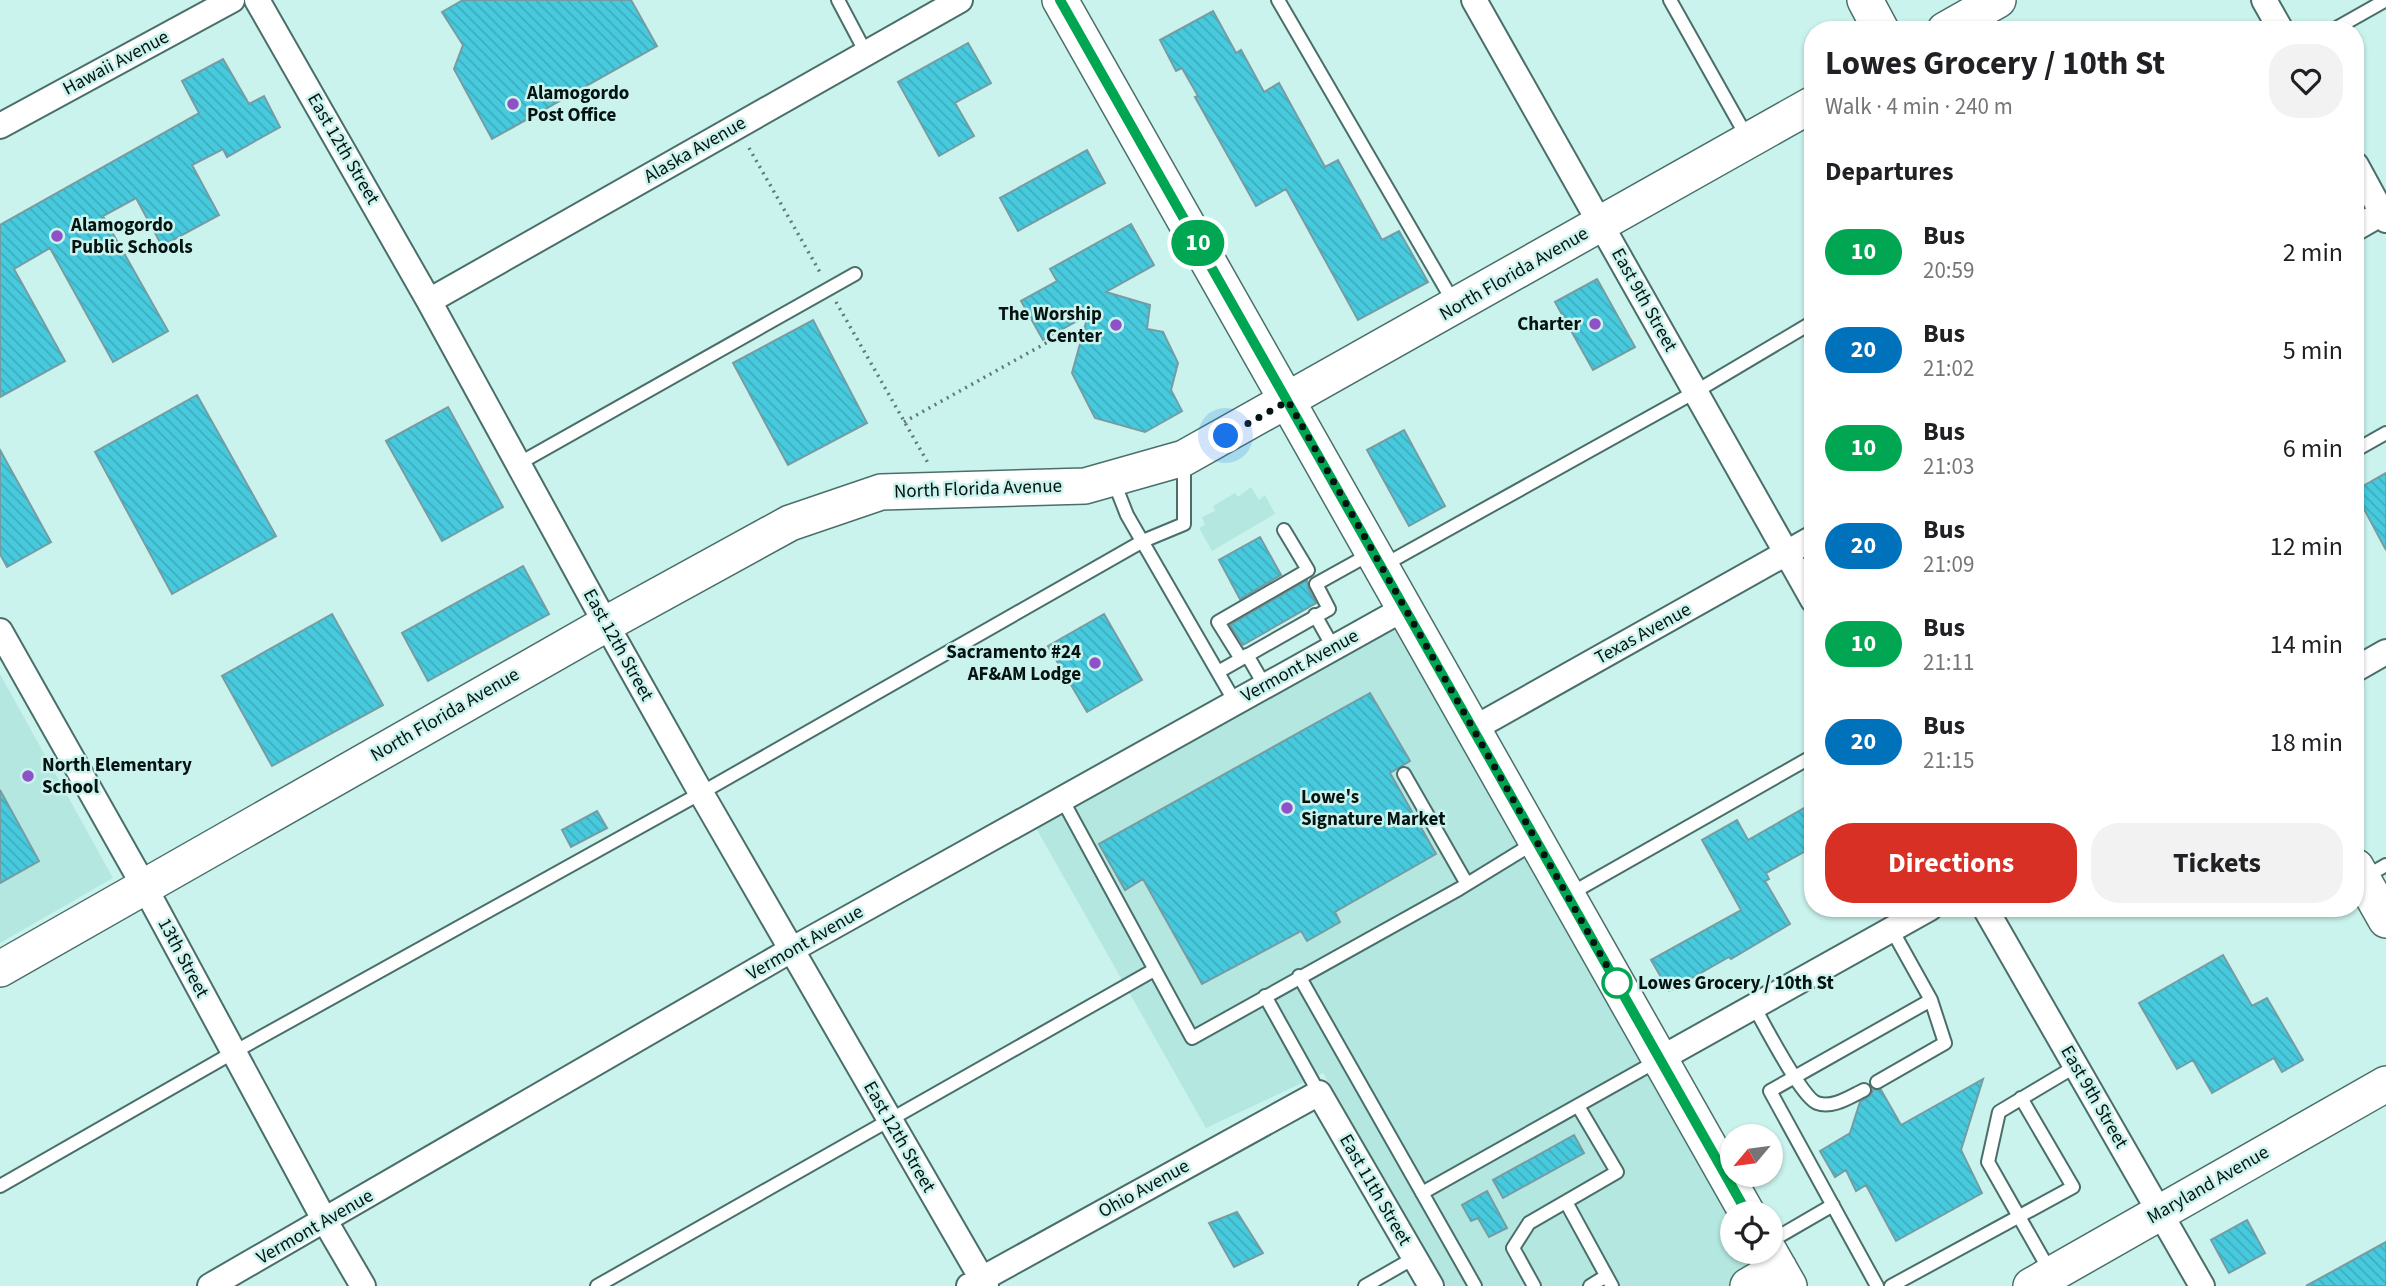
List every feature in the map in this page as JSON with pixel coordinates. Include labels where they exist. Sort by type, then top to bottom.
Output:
[{"type":"main road","points":[[1060,0],[1740,1201]]},
{"type":"main road","points":[[1865,0],[1876,21]]},
{"type":"main road","points":[[1961,21],[1997,0]]},
{"type":"main road","name":"North Florida Avenue","points":[[0,969],[606,624],[790,523],[881,492],[1085,486],[1184,458],[1804,109]]},
{"type":"main road","points":[[2368,870],[2386,920]]},
{"type":"main road","name":"Maryland Avenue","points":[[2041,1280],[2386,1084]]},
{"type":"main road","points":[[1748,1286],[1775,1264]]},
{"type":"street","name":"Hawaii Avenue","points":[[0,125],[232,0]]},
{"type":"street","name":"East 12th Street","points":[[257,0],[429,301],[606,624],[890,1121],[979,1284]]},
{"type":"street","name":"Alaska Avenue","points":[[429,301],[960,0]]},
{"type":"street","name":"East 9th Street","points":[[1474,0],[1804,584]]},
{"type":"street","points":[[2264,0],[2276,21]]},
{"type":"street","points":[[2364,179],[2385,215],[2364,224]]},
{"type":"street","name":"Texas Avenue","points":[[1473,729],[1804,543]]},
{"type":"street","name":"Vermont Avenue","points":[[210,1286],[325,1222],[791,950],[1405,607]]},
{"type":"street","name":"13th Street","points":[[0,631],[144,886],[325,1222],[363,1286]]},
{"type":"street","points":[[2364,664],[2386,652]]},
{"type":"street","points":[[1660,1059],[1914,917]]},
{"type":"street","name":"East 9th Street","points":[[1991,917],[2202,1286]]},
{"type":"street","name":"East 11th Street","points":[[1319,1093],[1431,1286]]},
{"type":"street","name":"Ohio Avenue","points":[[979,1284],[1319,1093]]},
{"type":"lane","points":[[838,0],[866,53]]},
{"type":"lane","points":[[1278,0],[1456,306]]},
{"type":"lane","points":[[1670,0],[1749,141]]},
{"type":"lane","points":[[2349,21],[2386,0]]},
{"type":"lane","points":[[518,464],[855,274]]},
{"type":"lane","points":[[1316,584],[1377,559],[1695,392],[1804,327]]},
{"type":"lane","points":[[2364,445],[2386,433]]},
{"type":"lane","points":[[0,1186],[234,1052],[701,793],[1143,541],[1184,524],[1184,458]]},
{"type":"lane","points":[[1112,478],[1127,515],[1235,702]]},
{"type":"lane","points":[[1217,672],[1244,657],[1259,642],[1280,629],[1329,609],[1284,530]]},
{"type":"lane","points":[[1196,634],[1264,601],[1308,570]]},
{"type":"lane","points":[[1305,617],[1333,647]]},
{"type":"lane","points":[[1218,622],[1265,685]]},
{"type":"lane","points":[[1568,896],[1804,761]]},
{"type":"lane","points":[[1404,774],[1467,884]]},
{"type":"lane","points":[[1062,799],[1192,1038],[1467,884],[1537,841]]},
{"type":"lane","points":[[1877,1082],[1945,1043],[1930,1000],[1892,930]]},
{"type":"lane","points":[[597,1286],[1154,970]]},
{"type":"lane","points":[[1299,976],[1475,1286]]},
{"type":"lane","points":[[1265,996],[1319,1093]]},
{"type":"lane","points":[[1877,1286],[1770,1091],[1930,1000]]},
{"type":"lane","points":[[1754,1007],[1804,1092],[1817,1103],[1833,1104],[1864,1090]]},
{"type":"lane","points":[[1422,1193],[1660,1059]]},
{"type":"lane","points":[[2041,1280],[2019,1216],[1988,1162],[1999,1112],[2077,1066]]},
{"type":"lane","points":[[1891,1286],[2073,1186],[2021,1098]]},
{"type":"lane","points":[[1534,1286],[1513,1248],[1529,1223],[1617,1172],[1578,1106]]},
{"type":"lane","points":[[1566,1202],[1609,1281],[1590,1286]]},
{"type":"lane","points":[[1783,1256],[1833,1205]]},
{"type":"lane","points":[[1365,1286],[1415,1258]]},
{"type":"path","points":[[749,148],[930,467]]},
{"type":"path","points":[[904,422],[1048,342]]},
{"type":"shaded area","points":[[1251,487],[1259,500],[1265,495],[1275,514],[1212,551],[1199,528],[1205,525],[1202,517],[1215,511],[1213,506],[1235,493],[1238,497]]},
{"type":"shaded area","points":[[1402,617],[1725,1201],[1720,1201],[1720,1264],[1766,1264],[1769,1269],[1738,1286],[1441,1286],[1323,1073],[1206,1128],[1032,821]]},
{"type":"shaded area","name":"North Elementary School","points":[[0,674],[113,878],[0,943]]},
{"type":"building","name":"Alamogordo Post Office","points":[[463,0],[631,0],[657,46],[492,139],[454,69],[463,45],[442,12]]},
{"type":"building","points":[[1213,11],[1236,53],[1241,50],[1264,92],[1279,83],[1325,167],[1338,160],[1382,240],[1399,231],[1428,282],[1358,320],[1286,189],[1256,206],[1195,97],[1198,96],[1182,68],[1176,71],[1160,40]]},
{"type":"building","points":[[968,43],[991,83],[955,103],[974,136],[939,156],[898,82]]},
{"type":"building","name":"Alamogordo Public Schools","points":[[223,59],[249,104],[264,96],[280,127],[227,157],[223,149],[192,165],[219,215],[162,246],[136,198],[103,216],[168,331],[113,362],[50,248],[14,269],[65,361],[0,397],[0,225],[199,113],[182,81]]},
{"type":"building","points":[[1087,150],[1105,183],[1018,231],[1000,198]]},
{"type":"building","name":"The Worship Center","points":[[1131,224],[1154,265],[1106,292],[1150,305],[1147,329],[1163,332],[1178,363],[1171,390],[1182,411],[1145,432],[1095,418],[1072,373],[1088,315],[1043,340],[1021,301],[1057,281],[1050,269]]},
{"type":"building","name":"Charter","points":[[1597,279],[1635,347],[1593,370],[1555,302]]},
{"type":"building","points":[[813,320],[867,423],[788,465],[733,363]]},
{"type":"building","points":[[197,395],[276,536],[172,594],[95,452]]},
{"type":"building","points":[[448,407],[503,507],[442,541],[386,441]]},
{"type":"building","points":[[1404,430],[1445,506],[1409,526],[1367,450]]},
{"type":"building","points":[[0,450],[51,542],[7,567],[0,554]]},
{"type":"building","points":[[2386,473],[2386,550],[2364,509],[2364,485]]},
{"type":"building","points":[[1260,537],[1281,575],[1240,599],[1219,560]]},
{"type":"building","points":[[523,566],[549,614],[428,681],[402,633]]},
{"type":"building","points":[[1307,580],[1316,603],[1243,645],[1230,625]]},
{"type":"building","points":[[332,614],[383,705],[272,766],[222,676]]},
{"type":"building","name":"Sacramento #24 AF&AM Lodge","points":[[1104,614],[1142,680],[1087,712],[1048,646]]},
{"type":"building","name":"Lowe's Signature Market","points":[[1370,693],[1410,761],[1390,773],[1436,854],[1335,912],[1340,922],[1307,941],[1301,931],[1202,984],[1143,879],[1125,890],[1099,844]]},
{"type":"building","points":[[0,790],[39,861],[0,883]]},
{"type":"building","points":[[1804,808],[1804,852],[1766,873],[1769,879],[1765,881],[1790,924],[1669,991],[1651,960],[1741,910],[1702,840],[1737,820],[1748,840]]},
{"type":"building","points":[[597,811],[607,828],[571,847],[562,830]]},
{"type":"building","points":[[2223,955],[2252,1006],[2267,998],[2303,1060],[2282,1072],[2274,1058],[2212,1093],[2193,1060],[2177,1069],[2139,1003]]},
{"type":"building","points":[[1983,1079],[1961,1150],[1982,1193],[1896,1241],[1866,1185],[1856,1191],[1846,1170],[1835,1177],[1820,1151],[1850,1133],[1860,1102],[1871,1095],[1873,1089],[1881,1090],[1901,1125]]},
{"type":"building","points":[[1574,1135],[1584,1153],[1503,1198],[1493,1180]]},
{"type":"building","points":[[1487,1191],[1507,1228],[1489,1237],[1478,1218],[1471,1221],[1462,1205]]},
{"type":"building","points":[[1237,1212],[1263,1253],[1234,1267],[1209,1223]]},
{"type":"building","points":[[2247,1220],[2265,1253],[2229,1273],[2211,1240]]},
{"type":"building","points":[[2386,1242],[2386,1286],[2306,1286]]},
{"type":"bus line","name":"10","points":[[1060,0],[1740,1201]]},
{"type":"place","name":"Alamogordo Post Office","points":[[513,104]]},
{"type":"place","name":"Alamogordo Public Schools","points":[[57,236]]},
{"type":"place","name":"Charter","points":[[1595,324]]},
{"type":"place","name":"The Worship Center","points":[[1116,325]]},
{"type":"place","name":"Sacramento #24 AF&AM Lodge","points":[[1095,663]]},
{"type":"place","name":"North Elementary School","points":[[28,776]]},
{"type":"place","name":"Lowe's Signature Market","points":[[1287,808]]},
{"type":"place","name":"Lowes Grocery / 10th St","points":[[1617,983]]},
{"type":"route","points":[[1226,436],[1288,401],[1620,989],[1617,983]]}]
